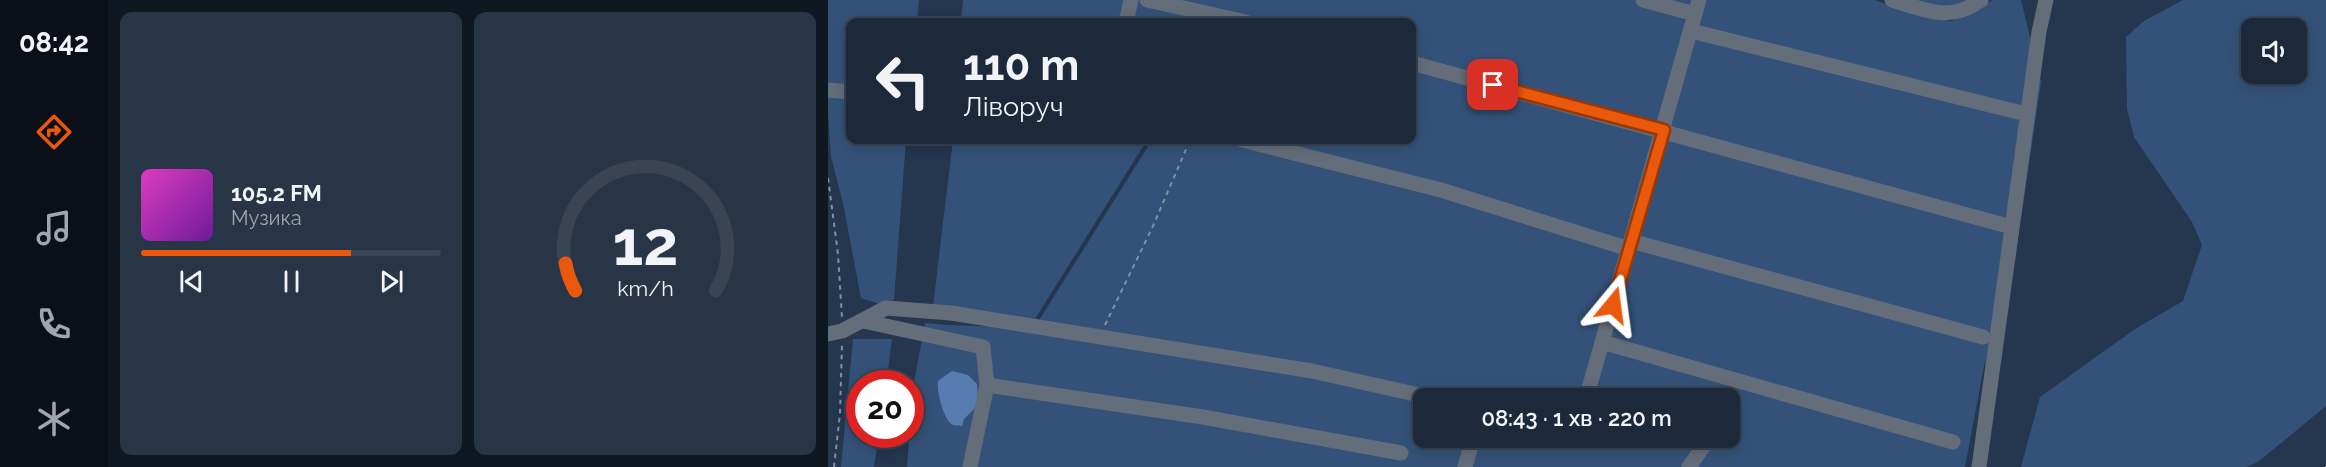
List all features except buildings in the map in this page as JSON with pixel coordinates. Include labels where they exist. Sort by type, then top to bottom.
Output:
[{"type":"street","points":[[1127,18],[1131,0]]},
{"type":"street","points":[[1147,0],[1228,18]]},
{"type":"street","points":[[1589,388],[1697,7],[1643,0]]},
{"type":"street","points":[[1892,0],[1952,14],[1966,10],[1981,0]]},
{"type":"street","points":[[1979,467],[2039,32],[2046,0]]},
{"type":"street","points":[[1690,31],[2018,112]]},
{"type":"street","points":[[1416,64],[1664,130],[2004,225]]},
{"type":"street","points":[[828,90],[846,92]]},
{"type":"street","points":[[1258,144],[1441,190],[1630,245],[1983,337]]},
{"type":"street","points":[[828,334],[863,321],[886,308],[951,313],[1312,371],[1413,394]]},
{"type":"street","points":[[863,321],[983,347],[987,385],[970,467]]},
{"type":"street","points":[[1602,342],[1953,442]]},
{"type":"street","points":[[987,385],[1203,417],[1401,453]]},
{"type":"street","points":[[1465,467],[1470,448]]},
{"type":"street","points":[[1689,467],[1701,448]]},
{"type":"path","points":[[1100,336],[1153,226],[1188,144]]},
{"type":"shaded area","points":[[828,0],[919,0],[917,18],[846,18],[846,144],[906,144],[894,300],[879,304],[861,298],[843,203],[831,157],[828,113]]},
{"type":"shaded area","points":[[963,0],[1125,0],[1121,18],[961,18]]},
{"type":"shaded area","points":[[1128,0],[1875,0],[1917,15],[1951,21],[1993,0],[2021,0],[2041,82],[2013,273],[1984,366],[1965,467],[907,467],[908,448],[924,448],[924,370],[916,370],[925,323],[1033,330],[1149,144],[1416,144],[1416,18],[1124,18]]},
{"type":"shaded area","points":[[1914,0],[1968,0],[1948,7]]},
{"type":"shaded area","points":[[2183,0],[2326,0],[2326,406],[2258,462],[2247,467],[2021,467],[2040,397],[2135,329],[2183,301],[2202,245],[2192,222],[2134,137],[2127,109],[2126,37],[2144,21]]},
{"type":"shaded area","points":[[953,144],[1144,144],[1035,319],[933,306]]},
{"type":"shaded area","points":[[853,339],[892,339],[888,370],[850,370]]},
{"type":"shaded area","points":[[952,371],[968,375],[977,384],[978,405],[964,419],[962,426],[953,425],[947,418],[938,391],[938,381]]},
{"type":"shaded area","points":[[846,414],[846,448],[877,448],[874,467],[841,467]]},
{"type":"route","points":[[1493,85],[1664,130],[1613,305]]}]
